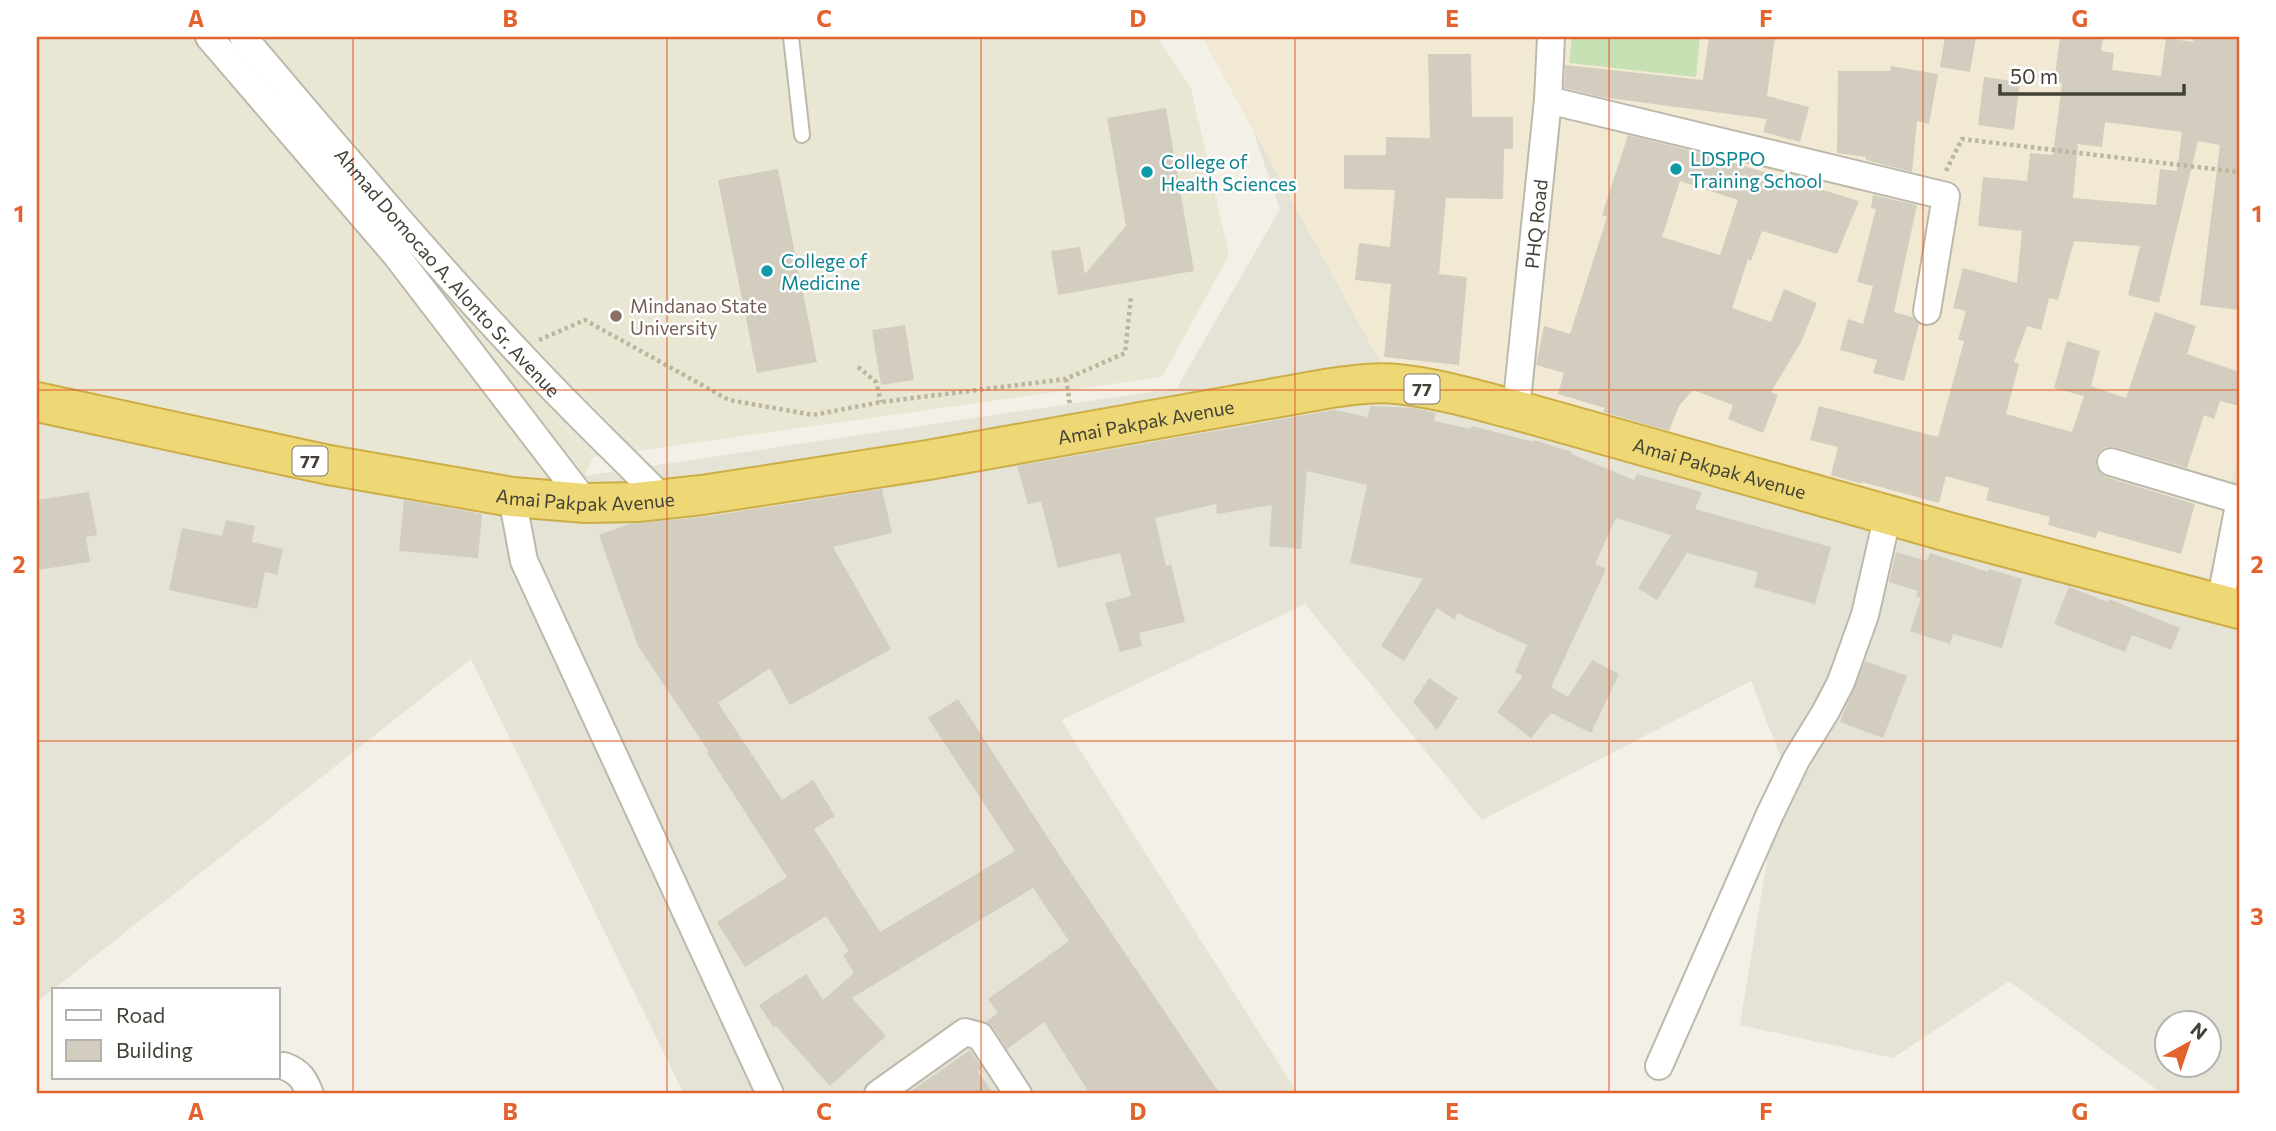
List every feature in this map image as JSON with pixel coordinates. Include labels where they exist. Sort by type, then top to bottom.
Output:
[{"type":"highway","name":"Amai Pakpak Avenue","points":[[37,402],[329,465],[512,497],[586,503],[702,495],[928,460],[1237,404],[1366,384],[1410,386],[1516,410],[2230,606]]},
{"type":"street","name":"Ahmad Domocao A. Alonto Sr. Avenue","points":[[209,37],[396,256],[586,503]]},
{"type":"street","name":"Ahmad Domocao A. Alonto Sr. Avenue","points":[[243,37],[406,229],[561,395],[663,499]]},
{"type":"street","name":"PHQ Road","points":[[1516,410],[1548,100],[1551,37]]},
{"type":"street","points":[[1548,100],[1946,196],[1927,311]]},
{"type":"street","points":[[449,324],[472,301]]},
{"type":"street","points":[[528,427],[561,395]]},
{"type":"street","points":[[2111,462],[2239,502],[2230,606]]},
{"type":"street","points":[[512,497],[524,561],[770,1094]]},
{"type":"street","points":[[1659,1066],[1775,803],[1796,760],[1841,682],[1865,615],[1888,514]]},
{"type":"street","points":[[878,1094],[965,1032],[980,1036],[1018,1094]]},
{"type":"street","points":[[284,1066],[295,1070],[303,1078],[310,1094]]},
{"type":"lane","points":[[791,37],[802,135]]},
{"type":"path","points":[[1946,196],[1946,169],[1962,139],[2239,172]]},
{"type":"path","points":[[538,340],[584,320],[729,400],[813,415],[881,402],[1066,379],[1125,353],[1131,297]]},
{"type":"path","points":[[858,367],[876,382],[881,402]]},
{"type":"shaded area","name":"Mindanao State University","points":[[37,37],[1157,37],[1191,88],[1229,255],[1162,377],[593,457],[576,498],[37,397]]},
{"type":"shaded area","points":[[1202,37],[2239,37],[2239,452],[2208,578],[1385,371]]},
{"type":"shaded area","points":[[1221,37],[2239,37],[2239,1094],[2163,1094],[2009,981],[1893,1058],[1740,1025],[1783,763],[1751,681],[1482,820],[1305,604],[1061,720],[1298,1094],[684,1094],[471,659],[37,1002],[37,379],[550,481],[1177,388],[1280,209]]},
{"type":"green space","points":[[1572,37],[1700,37],[1696,77],[1569,63]]},
{"type":"building","points":[[1709,37],[1775,37],[1767,96],[1809,107],[1800,142],[1763,132],[1767,119],[1601,97],[1564,88],[1565,65],[1703,80]]},
{"type":"building","points":[[1945,37],[1976,37],[1970,72],[1940,67]]},
{"type":"building","points":[[2060,37],[2103,37],[2101,51],[2114,53],[2112,70],[2161,76],[2166,38],[2193,42],[2193,37],[2239,37],[2239,310],[2200,305],[2220,145],[2198,141],[2159,303],[2128,295],[2140,246],[2074,241],[2058,300],[2049,298],[2041,330],[2027,326],[2014,362],[2019,364],[2006,414],[2072,432],[2084,396],[2054,388],[2067,341],[2100,351],[2091,386],[2126,398],[2155,312],[2196,326],[2187,354],[2239,372],[2239,406],[2220,401],[2214,419],[2204,415],[2187,468],[2115,447],[2101,450],[2096,458],[2096,466],[2106,477],[2195,504],[2181,554],[2098,531],[2096,538],[2048,525],[2050,517],[1986,500],[1989,488],[1946,476],[1939,503],[1831,475],[1838,447],[1810,440],[1819,406],[1938,437],[1964,341],[1958,340],[1966,311],[1953,308],[1963,268],[2017,283],[2022,231],[1978,226],[1983,177],[2027,181],[2030,153],[2053,155],[2062,83],[2054,82]],"holes":[[[2105,122],[2182,132],[2177,171],[2160,169],[2156,205],[2073,198],[2078,144],[2102,147]]]},
{"type":"building","points":[[1428,54],[1471,54],[1472,117],[1513,117],[1513,149],[1504,149],[1503,199],[1446,198],[1439,274],[1467,277],[1459,365],[1384,357],[1391,284],[1355,280],[1359,243],[1390,247],[1395,190],[1344,189],[1344,155],[1386,155],[1386,137],[1430,138]]},
{"type":"building","points":[[1891,66],[1938,74],[1929,124],[1917,121],[1912,172],[1866,160],[1866,157],[1837,153],[1838,71],[1890,71]]},
{"type":"building","points":[[1984,77],[2020,82],[2014,130],[1978,125]]},
{"type":"building","name":"College of Health Sciences","points":[[1166,108],[1194,271],[1058,295],[1051,251],[1080,247],[1085,274],[1126,226],[1107,118]]},
{"type":"building","points":[[1628,135],[1708,155],[1859,201],[1837,254],[1762,231],[1751,261],[1748,259],[1732,308],[1771,322],[1784,289],[1817,303],[1801,342],[1771,392],[1778,395],[1763,433],[1728,419],[1733,405],[1693,390],[1679,406],[1669,431],[1603,412],[1605,408],[1558,394],[1564,373],[1536,365],[1544,326],[1570,334],[1607,217],[1602,215]],"holes":[[[1680,181],[1738,200],[1720,255],[1662,237]]]},
{"type":"building","name":"College of Medicine","points":[[778,169],[817,362],[757,373],[718,180]]},
{"type":"building","points":[[1873,195],[1917,205],[1894,312],[1912,317],[1919,324],[1904,381],[1873,373],[1877,360],[1840,350],[1848,319],[1863,324],[1873,286],[1857,282],[1876,209],[1871,208]]},
{"type":"building","points":[[905,325],[914,380],[881,385],[872,330]]},
{"type":"building","points":[[1370,406],[1414,408],[1436,413],[1434,421],[1471,429],[1472,426],[1534,440],[1572,452],[1571,454],[1634,480],[1637,474],[1702,492],[1695,509],[1831,547],[1815,604],[1754,587],[1758,572],[1687,553],[1657,600],[1638,588],[1671,535],[1616,518],[1595,564],[1606,569],[1551,687],[1568,697],[1592,660],[1619,674],[1591,733],[1551,713],[1531,738],[1497,712],[1523,676],[1515,672],[1527,645],[1457,613],[1455,620],[1437,608],[1404,661],[1381,646],[1423,579],[1350,563],[1367,485],[1307,471],[1301,549],[1269,546],[1272,505],[1217,514],[1216,504],[1155,518],[1166,566],[1171,564],[1185,622],[1139,633],[1142,646],[1120,652],[1105,603],[1131,596],[1120,553],[1058,568],[1041,501],[1028,504],[1017,466],[1334,410],[1368,417]]},
{"type":"building","points":[[882,489],[892,533],[833,547],[891,649],[790,705],[770,668],[718,703],[782,800],[813,780],[835,816],[814,829],[880,932],[1015,851],[928,718],[958,699],[1220,1094],[1090,1094],[1044,1022],[1007,1049],[993,1027],[986,1022],[998,1013],[988,999],[1069,941],[1033,888],[852,998],[886,1036],[830,1086],[776,1026],[774,1028],[759,1005],[806,974],[823,1000],[854,973],[843,955],[849,951],[826,916],[745,967],[717,922],[787,877],[707,753],[709,752],[638,646],[599,535],[629,524],[704,517]]},
{"type":"building","points":[[89,492],[97,535],[86,537],[90,562],[37,570],[37,500]]},
{"type":"building","points":[[404,500],[482,514],[478,558],[399,551]]},
{"type":"building","points":[[226,520],[255,526],[252,542],[283,549],[277,575],[265,572],[257,609],[169,590],[182,528],[222,536]]},
{"type":"building","points":[[1896,552],[1927,561],[1930,553],[1988,572],[1989,569],[2022,579],[2002,648],[1953,634],[1950,644],[1910,631],[1921,598],[1916,596],[1918,591],[1889,582]]},
{"type":"building","points":[[2069,587],[2108,602],[2109,599],[2180,628],[2171,650],[2132,635],[2125,652],[2054,624]]},
{"type":"building","points":[[1865,661],[1907,676],[1883,738],[1840,722]]},
{"type":"building","points":[[1429,678],[1458,698],[1437,730],[1413,702]]},
{"type":"building","points":[[970,1050],[982,1068],[977,1071],[994,1094],[907,1094]]},
{"type":"place","name":"LDSPPO Training School","points":[[1676,169]]},
{"type":"place","name":"College of Health Sciences","points":[[1147,172]]},
{"type":"place","name":"College of Medicine","points":[[767,271]]},
{"type":"place","name":"Mindanao State University","points":[[616,316]]}]
